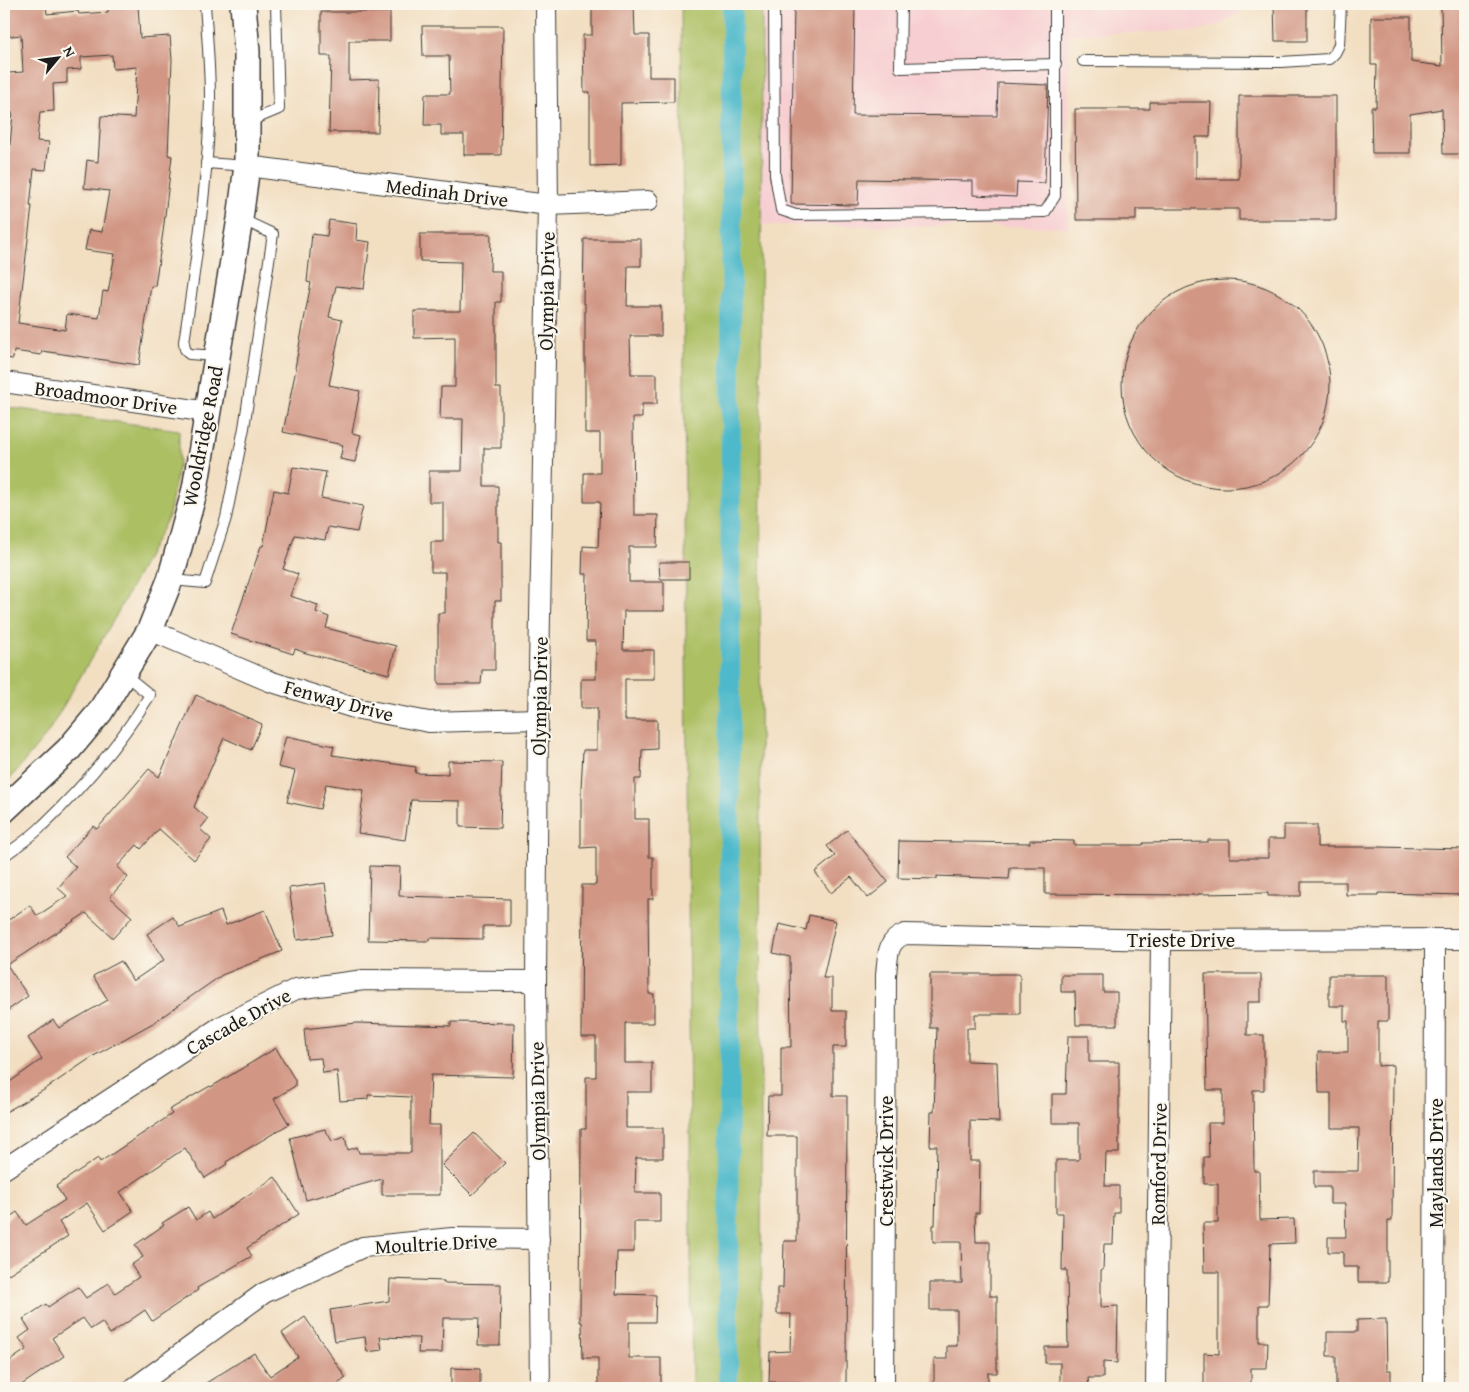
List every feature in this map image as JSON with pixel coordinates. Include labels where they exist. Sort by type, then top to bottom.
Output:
[{"type":"street","name":"Wooldridge Road","points":[[4,810],[69,749],[100,712],[150,630],[170,580],[195,489],[240,219],[247,166],[247,52],[242,4]]},
{"type":"street","name":"Olympia Drive","points":[[540,1388],[536,981],[538,719],[548,205],[546,4]]},
{"type":"street","name":"Medinah Drive","points":[[247,166],[548,205],[648,201]]},
{"type":"street","name":"Broadmoor Drive","points":[[4,382],[208,412]]},
{"type":"street","name":"Fenway Drive","points":[[150,630],[269,680],[354,708],[429,722],[538,719]]},
{"type":"street","name":"Trieste Drive","points":[[897,937],[905,934],[1161,940],[1465,938]]},
{"type":"street","name":"Crestwick Drive","points":[[884,1388],[886,975],[889,948],[897,937]]},
{"type":"street","name":"Maylands Drive","points":[[1434,1388],[1435,938]]},
{"type":"street","name":"Romford Drive","points":[[1156,1388],[1161,940]]},
{"type":"street","name":"Cascade Drive","points":[[4,1169],[220,1027],[296,989],[364,980],[536,981]]},
{"type":"street","name":"Moultrie Drive","points":[[134,1388],[264,1293],[363,1247],[452,1238],[540,1239]]},
{"type":"lane","points":[[205,4],[210,98],[206,163],[202,223],[184,342],[185,349],[189,354],[217,356]]},
{"type":"lane","points":[[247,123],[279,109],[276,4]]},
{"type":"lane","points":[[774,4],[775,175],[782,210],[796,215],[1045,212],[1055,196],[1055,4]]},
{"type":"lane","points":[[901,4],[900,68],[1056,64]]},
{"type":"lane","points":[[1083,61],[1281,62],[1329,59],[1339,45],[1341,4]]},
{"type":"lane","points":[[206,163],[247,166]]},
{"type":"lane","points":[[170,580],[204,583],[226,518],[244,428],[273,234],[240,219]]},
{"type":"lane","points":[[4,856],[42,827],[95,771],[131,726],[150,695],[124,674]]},
{"type":"shaded area","points":[[762,4],[1070,4],[1068,227],[761,225]]},
{"type":"shaded area","points":[[1071,4],[1246,4],[1246,8],[1221,24],[1198,31],[1071,34]]},
{"type":"green space","points":[[681,4],[762,4],[760,806],[762,1388],[692,1388]]},
{"type":"green space","points":[[4,407],[179,430],[179,462],[169,516],[117,614],[47,734],[4,786]]},
{"type":"building","points":[[4,4],[46,4],[47,14],[78,11],[79,14],[108,12],[108,4],[138,4],[140,38],[170,36],[172,60],[168,155],[172,156],[155,286],[151,286],[139,365],[42,351],[41,355],[14,351],[13,359],[4,358],[4,208],[13,113],[10,113],[8,73],[23,72],[21,35],[4,37]],"holes":[[[112,55],[113,69],[137,67],[134,118],[101,116],[98,162],[87,160],[84,188],[109,191],[102,232],[89,230],[85,250],[115,254],[108,292],[103,291],[99,318],[67,314],[65,330],[18,323],[32,206],[30,206],[34,169],[46,170],[49,142],[37,141],[40,112],[54,111],[53,84],[67,83],[67,70],[81,69],[81,57]]]},
{"type":"building","points":[[592,4],[634,4],[635,35],[649,35],[649,77],[674,77],[674,102],[621,103],[621,165],[590,166],[590,92],[584,92],[583,35],[592,35]]},
{"type":"building","points":[[794,4],[855,4],[853,115],[997,116],[998,83],[1048,85],[1045,183],[1017,182],[1016,197],[973,195],[973,181],[859,179],[858,205],[791,204]]},
{"type":"building","points":[[1274,4],[1307,4],[1307,41],[1275,41]]},
{"type":"building","points":[[1441,4],[1465,4],[1465,154],[1443,154],[1442,109],[1410,114],[1410,153],[1372,153],[1371,107],[1376,107],[1377,65],[1371,65],[1371,17],[1411,17],[1411,62],[1442,66]]},
{"type":"building","points":[[321,12],[390,12],[390,41],[349,41],[349,80],[379,79],[378,132],[329,132],[331,56],[321,56]]},
{"type":"building","points":[[422,26],[503,26],[501,155],[464,155],[464,135],[441,135],[441,125],[424,125],[425,94],[450,94],[449,56],[423,56]]},
{"type":"building","points":[[1239,96],[1336,96],[1336,220],[1239,220],[1239,209],[1136,209],[1136,220],[1076,220],[1075,109],[1150,109],[1150,102],[1211,102],[1210,137],[1196,137],[1196,179],[1239,179]]},
{"type":"building","points":[[329,220],[357,224],[356,240],[370,242],[364,289],[336,286],[329,317],[342,320],[329,385],[360,391],[352,433],[361,435],[355,462],[340,459],[343,445],[283,432],[311,283],[307,282],[312,234],[327,236]]},
{"type":"building","points":[[420,234],[491,234],[490,271],[501,271],[501,302],[496,302],[496,388],[501,388],[501,448],[484,448],[484,486],[498,486],[498,542],[501,542],[501,601],[495,601],[495,670],[482,670],[481,684],[438,684],[438,613],[445,613],[445,572],[431,572],[431,542],[443,542],[443,502],[429,502],[429,471],[462,471],[463,419],[440,419],[441,387],[455,387],[455,337],[414,338],[414,311],[460,311],[461,262],[420,261]]},
{"type":"building","points":[[584,239],[641,239],[641,266],[628,266],[627,306],[661,306],[661,336],[630,336],[631,374],[657,374],[657,404],[642,404],[642,418],[633,418],[634,515],[658,515],[657,547],[629,547],[629,582],[664,582],[664,611],[624,611],[623,650],[654,650],[654,679],[625,679],[625,720],[657,720],[657,749],[642,750],[641,779],[635,779],[635,819],[649,819],[649,857],[653,857],[653,899],[648,899],[649,994],[654,994],[654,1023],[625,1023],[625,1063],[652,1063],[652,1092],[626,1092],[626,1128],[663,1128],[663,1158],[636,1158],[635,1193],[660,1193],[660,1222],[634,1222],[634,1252],[617,1252],[616,1294],[656,1295],[655,1322],[629,1322],[629,1358],[661,1358],[661,1387],[598,1387],[598,1358],[583,1358],[582,1322],[580,1322],[581,1129],[586,1129],[586,1077],[596,1077],[596,1037],[581,1037],[582,885],[596,885],[596,847],[581,848],[581,790],[583,750],[597,750],[597,708],[581,708],[581,679],[596,679],[596,641],[586,641],[587,574],[582,574],[583,546],[598,547],[600,502],[584,502],[584,473],[600,473],[600,433],[585,433]]},
{"type":"building","points":[[1216,280],[1236,280],[1256,284],[1275,292],[1300,310],[1313,326],[1322,344],[1330,374],[1326,414],[1322,424],[1313,442],[1300,458],[1284,471],[1256,484],[1236,488],[1216,488],[1196,484],[1177,476],[1160,465],[1145,450],[1134,433],[1126,414],[1122,394],[1122,374],[1126,354],[1134,335],[1145,318],[1160,303],[1177,292],[1196,284]]},
{"type":"building","points":[[293,467],[326,472],[321,498],[363,506],[357,532],[328,527],[325,540],[295,535],[283,569],[298,574],[290,596],[318,605],[316,612],[329,617],[326,628],[396,646],[389,674],[295,649],[293,654],[231,634],[261,546],[263,546],[274,490],[288,493]]},
{"type":"building","points":[[659,562],[689,562],[689,579],[660,579]]},
{"type":"building","points":[[196,695],[262,724],[251,750],[224,738],[194,807],[208,819],[200,829],[211,839],[194,860],[159,829],[141,849],[137,845],[117,867],[128,877],[110,897],[132,917],[113,938],[86,913],[7,965],[28,996],[4,1013],[4,923],[30,905],[37,916],[67,896],[58,888],[76,867],[65,857],[93,826],[97,829],[149,769],[159,777]]},
{"type":"building","points":[[286,736],[334,746],[332,755],[416,767],[415,773],[448,774],[448,761],[502,762],[500,828],[460,827],[460,801],[411,800],[405,840],[358,833],[364,790],[326,784],[320,809],[287,802],[295,771],[278,767]]},
{"type":"building","points":[[1284,825],[1317,825],[1317,847],[1465,849],[1465,895],[1378,893],[1378,895],[1346,895],[1346,882],[1301,882],[1301,896],[1268,896],[1268,893],[1198,895],[1045,894],[1045,868],[1010,868],[1009,879],[937,876],[937,879],[898,878],[899,841],[1030,843],[1030,840],[1074,841],[1074,845],[1143,845],[1143,843],[1230,840],[1230,858],[1268,858],[1268,839],[1284,839]]},
{"type":"building","points":[[847,830],[888,882],[868,898],[851,877],[831,893],[815,872],[835,856],[827,846]]},
{"type":"building","points":[[370,866],[400,867],[399,896],[510,899],[510,926],[483,926],[483,939],[429,938],[429,941],[368,940]]},
{"type":"building","points":[[325,883],[332,935],[297,940],[289,888]]},
{"type":"building","points":[[265,910],[282,951],[222,975],[153,1023],[92,1057],[44,1090],[4,1113],[4,1086],[42,1059],[28,1038],[53,1020],[59,1028],[108,1000],[93,976],[121,961],[133,981],[164,960],[147,934],[173,917],[180,927],[221,911],[226,925]]},
{"type":"building","points":[[809,915],[836,921],[823,978],[832,978],[832,1011],[846,1011],[846,1047],[833,1047],[833,1096],[847,1096],[846,1388],[800,1388],[800,1382],[769,1382],[770,1352],[790,1351],[791,1314],[777,1314],[777,1288],[783,1288],[784,1241],[797,1241],[797,1136],[767,1136],[768,1096],[781,1096],[781,1047],[791,1047],[790,957],[773,953],[779,924],[806,930]]},
{"type":"building","points":[[930,974],[1020,974],[1020,1014],[975,1014],[975,1028],[967,1028],[967,1061],[997,1062],[999,1122],[970,1121],[970,1161],[980,1161],[979,1213],[975,1213],[976,1242],[990,1242],[990,1296],[997,1296],[997,1373],[988,1373],[988,1388],[934,1388],[934,1359],[947,1359],[947,1346],[957,1346],[957,1310],[930,1310],[930,1283],[962,1283],[961,1242],[933,1242],[937,1146],[930,1146],[931,1112],[934,1112],[937,1028],[930,1028]]},
{"type":"building","points":[[1205,974],[1261,974],[1261,1002],[1247,1002],[1247,1035],[1264,1035],[1264,1090],[1253,1090],[1254,1171],[1259,1171],[1260,1220],[1294,1219],[1295,1243],[1270,1244],[1268,1305],[1259,1305],[1259,1342],[1268,1342],[1267,1368],[1251,1368],[1251,1388],[1204,1388],[1204,1353],[1219,1354],[1219,1272],[1204,1272],[1203,1223],[1218,1223],[1218,1184],[1204,1184],[1204,1157],[1209,1157],[1208,1123],[1223,1123],[1223,1090],[1207,1090]]},
{"type":"building","points":[[1061,975],[1103,975],[1103,992],[1117,992],[1117,1025],[1076,1025],[1075,992],[1061,992]]},
{"type":"building","points":[[1329,975],[1388,975],[1388,1021],[1378,1021],[1378,1066],[1393,1065],[1392,1221],[1388,1221],[1388,1282],[1358,1282],[1358,1267],[1343,1267],[1343,1252],[1328,1252],[1328,1237],[1346,1237],[1345,1204],[1330,1204],[1330,1187],[1314,1187],[1314,1171],[1358,1171],[1359,1128],[1331,1128],[1331,1093],[1319,1093],[1318,1052],[1348,1052],[1348,1021],[1344,1021],[1344,1006],[1329,1006]]},
{"type":"building","points":[[451,1022],[514,1023],[513,1077],[431,1075],[429,1125],[440,1125],[440,1195],[382,1195],[382,1179],[306,1200],[290,1138],[325,1129],[332,1141],[345,1137],[348,1150],[357,1147],[359,1153],[411,1153],[411,1097],[368,1095],[368,1099],[340,1101],[337,1071],[323,1073],[321,1058],[307,1059],[304,1029],[357,1023],[451,1026]]},
{"type":"building","points":[[1068,1036],[1089,1036],[1089,1062],[1119,1062],[1119,1153],[1106,1153],[1105,1186],[1119,1186],[1119,1213],[1114,1213],[1113,1244],[1104,1244],[1103,1270],[1101,1270],[1101,1307],[1118,1306],[1117,1363],[1103,1362],[1103,1378],[1088,1378],[1089,1388],[1060,1388],[1060,1363],[1045,1363],[1045,1347],[1068,1347],[1067,1270],[1062,1270],[1063,1213],[1056,1213],[1056,1160],[1079,1160],[1079,1123],[1052,1123],[1052,1094],[1066,1094]]},
{"type":"building","points":[[276,1048],[295,1080],[295,1086],[274,1099],[289,1124],[226,1162],[227,1164],[205,1178],[185,1148],[120,1192],[133,1211],[105,1230],[87,1203],[59,1222],[68,1236],[4,1277],[4,1221],[17,1212],[26,1225],[65,1200],[56,1186],[98,1158],[100,1162],[172,1114],[169,1110]]},
{"type":"building","points":[[474,1133],[505,1163],[472,1195],[442,1165]]},
{"type":"building","points":[[275,1177],[299,1214],[247,1248],[252,1256],[197,1288],[198,1290],[152,1321],[145,1310],[110,1334],[102,1322],[91,1329],[83,1318],[52,1338],[64,1356],[17,1388],[4,1388],[4,1365],[27,1349],[19,1338],[30,1330],[23,1319],[46,1304],[48,1307],[78,1287],[86,1298],[109,1283],[115,1293],[139,1277],[131,1265],[143,1257],[135,1245],[164,1225],[162,1223],[188,1207],[196,1220],[208,1212],[212,1219]]},
{"type":"building","points":[[390,1279],[444,1281],[444,1283],[501,1284],[500,1345],[478,1345],[479,1318],[443,1318],[442,1353],[418,1353],[419,1338],[380,1337],[382,1350],[367,1352],[365,1337],[335,1341],[330,1310],[389,1301]]},
{"type":"building","points":[[305,1317],[346,1378],[331,1388],[198,1388],[254,1353],[270,1376],[298,1357],[282,1333]]},
{"type":"building","points":[[1386,1319],[1387,1370],[1391,1370],[1391,1388],[1349,1388],[1349,1386],[1336,1386],[1336,1356],[1327,1356],[1327,1332],[1357,1332],[1357,1320]]},
{"type":"building","points":[[451,1368],[480,1369],[480,1388],[451,1388]]},
{"type":"waterway","points":[[728,1388],[732,4]]}]
